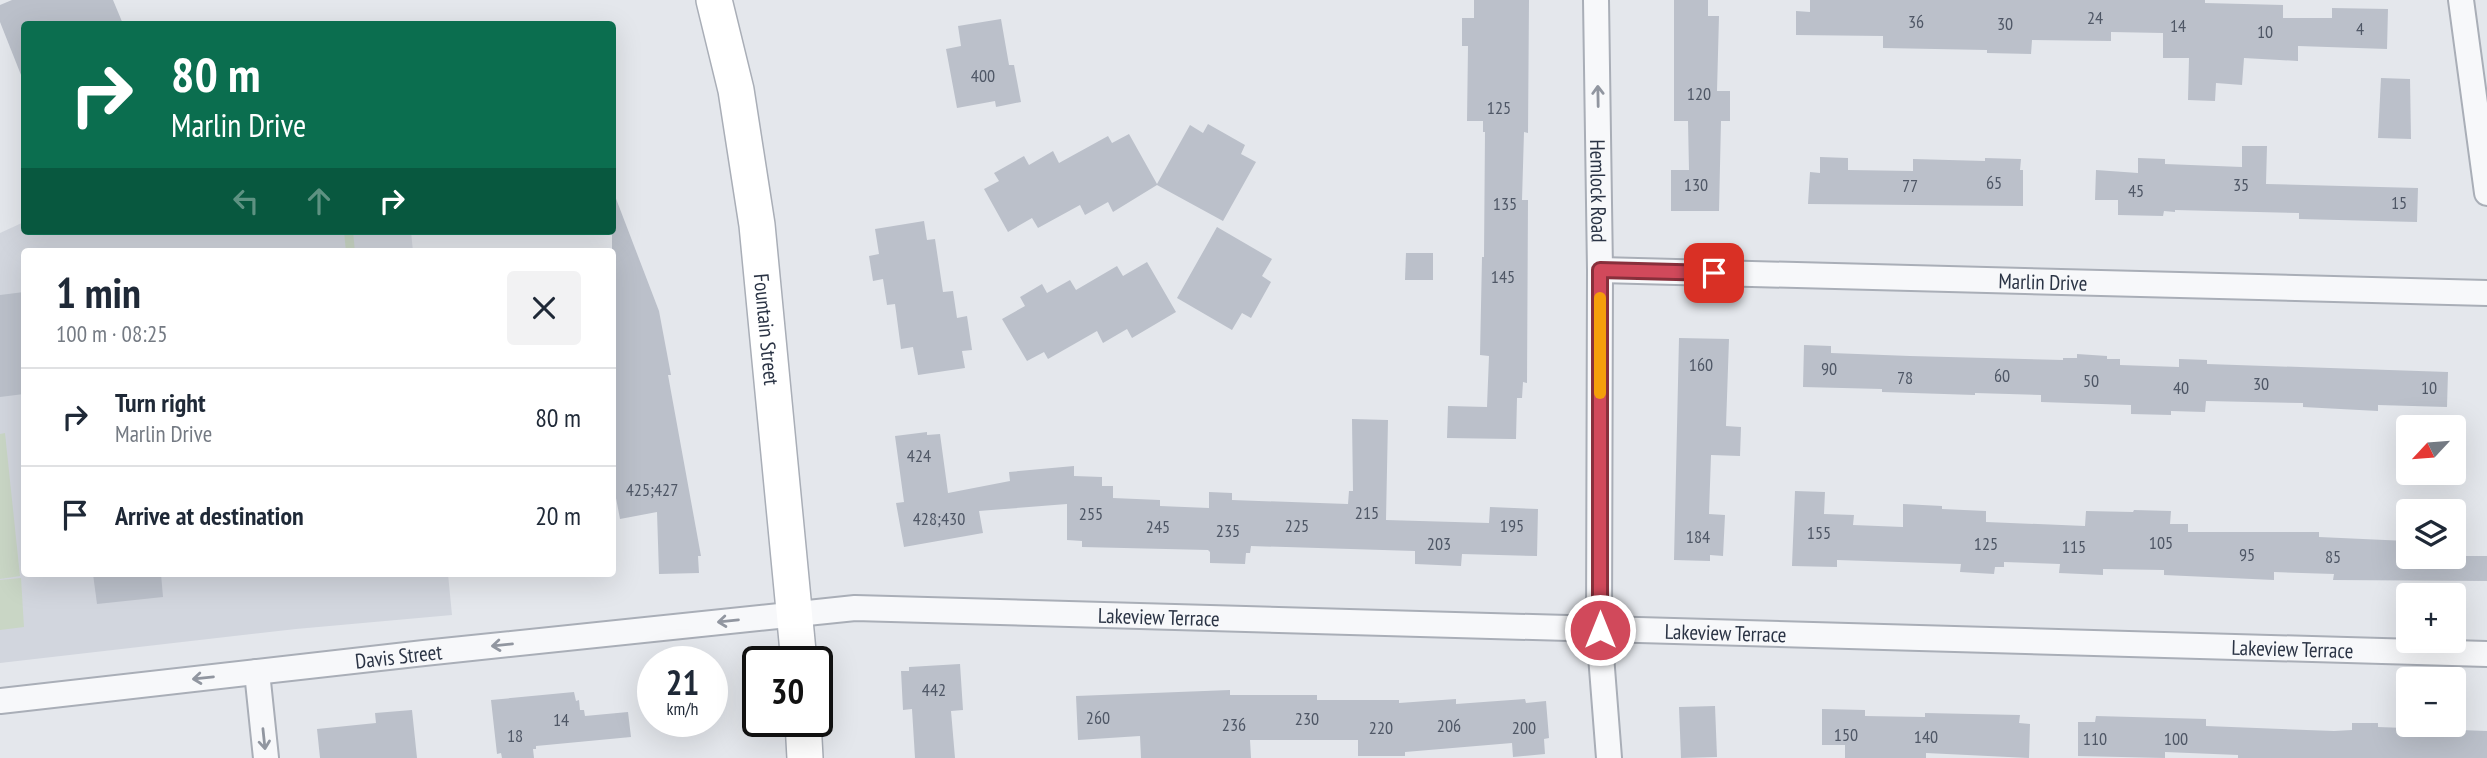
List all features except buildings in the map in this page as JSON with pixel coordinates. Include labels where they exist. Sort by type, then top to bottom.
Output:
[{"type":"main road","name":"Fountain Street","points":[[715,0],[736,90],[757,225],[798,646]]},
{"type":"main road","points":[[804,737],[805,758]]},
{"type":"street","name":"Hemlock Road","points":[[1596,0],[1600,270],[1600,630],[1609,758]]},
{"type":"street","points":[[2461,0],[2487,193]]},
{"type":"street","name":"Marlin Drive","points":[[1600,270],[2487,293]]},
{"type":"street","name":"Lakeview Terrace","points":[[796,614],[855,608],[2487,654]]},
{"type":"street","name":"Davis Street","points":[[0,701],[796,614]]},
{"type":"street","points":[[257,672],[266,758]]},
{"type":"shaded area","points":[[21,223],[21,235],[411,235],[413,248],[21,248],[21,577],[448,577],[452,615],[296,629],[0,663],[0,233]]},
{"type":"green space","points":[[344,235],[353,235],[355,248],[346,248]]},
{"type":"green space","points":[[5,433],[20,576],[0,579],[0,434]]},
{"type":"green space","points":[[21,578],[24,627],[0,630],[0,580]]},
{"type":"slow traffic","points":[[1600,298],[1600,393]]},
{"type":"route","points":[[1600,630],[1600,270],[1714,273]]}]
